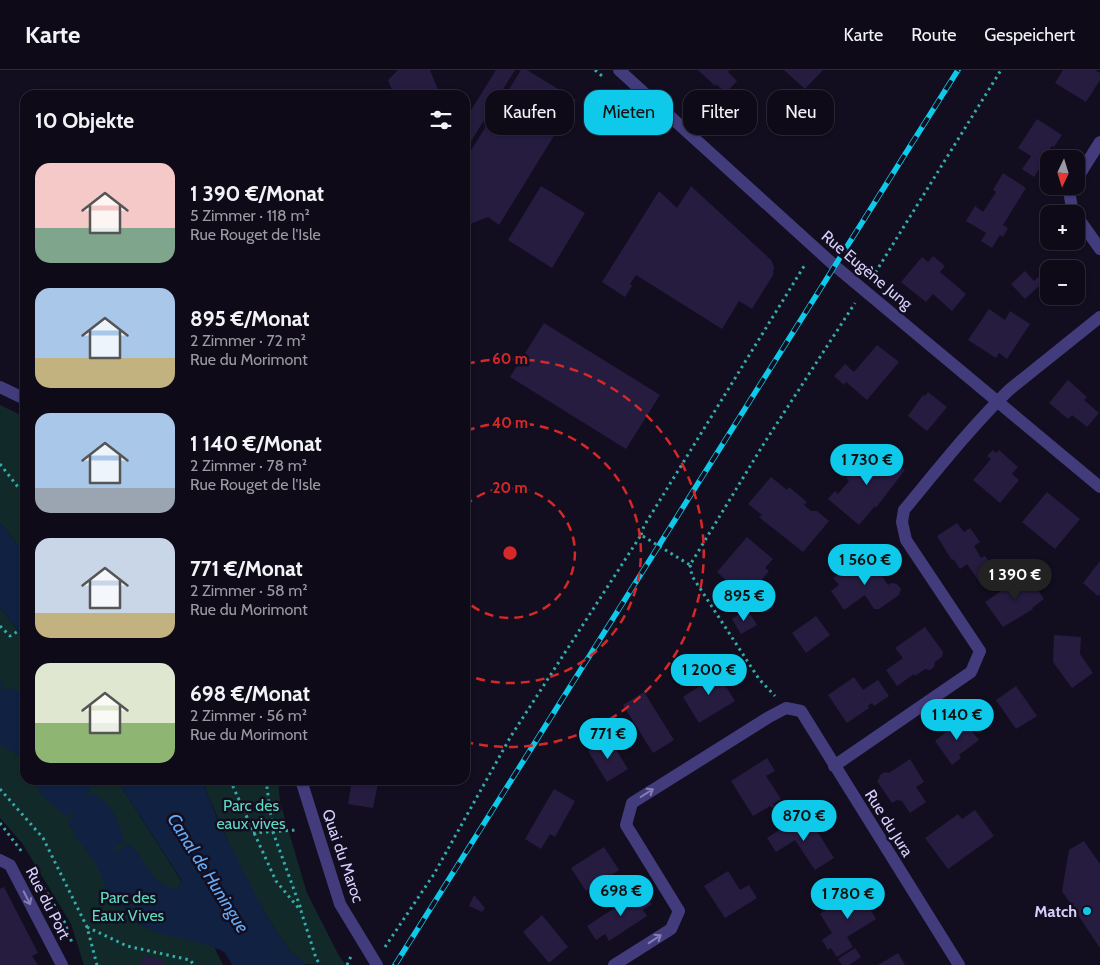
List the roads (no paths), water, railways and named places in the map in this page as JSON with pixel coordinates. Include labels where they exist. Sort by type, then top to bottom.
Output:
[{"type":"street","name":"Rue Eugène Jung","points":[[619,70],[835,266],[1100,487]]},
{"type":"street","points":[[1085,166],[1100,142]]},
{"type":"street","points":[[1085,227],[1100,249]]},
{"type":"street","points":[[834,766],[971,672],[980,651],[906,540],[902,522],[904,510],[970,430],[1009,390],[1100,317]]},
{"type":"street","points":[[0,387],[20,397]]},
{"type":"street","name":"Rue du Jura","points":[[614,965],[671,929],[679,911],[626,825],[632,803],[786,708],[800,711],[959,965]]},
{"type":"street","name":"Quai du Maroc","points":[[303,785],[340,904],[376,964]]},
{"type":"street","name":"Rue du Port","points":[[0,860],[10,864],[62,965]]},
{"type":"water","points":[[0,522],[20,548],[20,633],[0,608]]},
{"type":"water","points":[[0,687],[3,691],[8,688],[20,692],[20,757],[0,744]]},
{"type":"water","name":"Canal de Huningue","points":[[37,785],[90,785],[91,791],[86,793],[87,797],[95,794],[101,798],[114,814],[120,827],[124,841],[114,848],[116,852],[127,844],[134,849],[160,882],[177,889],[182,881],[120,785],[204,785],[219,823],[266,915],[290,951],[306,965],[232,965],[221,950],[163,934],[139,924],[131,918],[127,910],[134,904],[133,902],[126,909],[120,908],[109,900],[101,874],[67,820],[74,816],[73,812],[66,816],[40,794]]},
{"type":"railway","points":[[395,965],[958,70]]},
{"type":"place","name":"Match","points":[[1087,911]]},
{"type":"park label","name":"Parc des eaux vives","points":[[251,814]]},
{"type":"park label","name":"Parc des Eaux Vives","points":[[128,906]]}]
